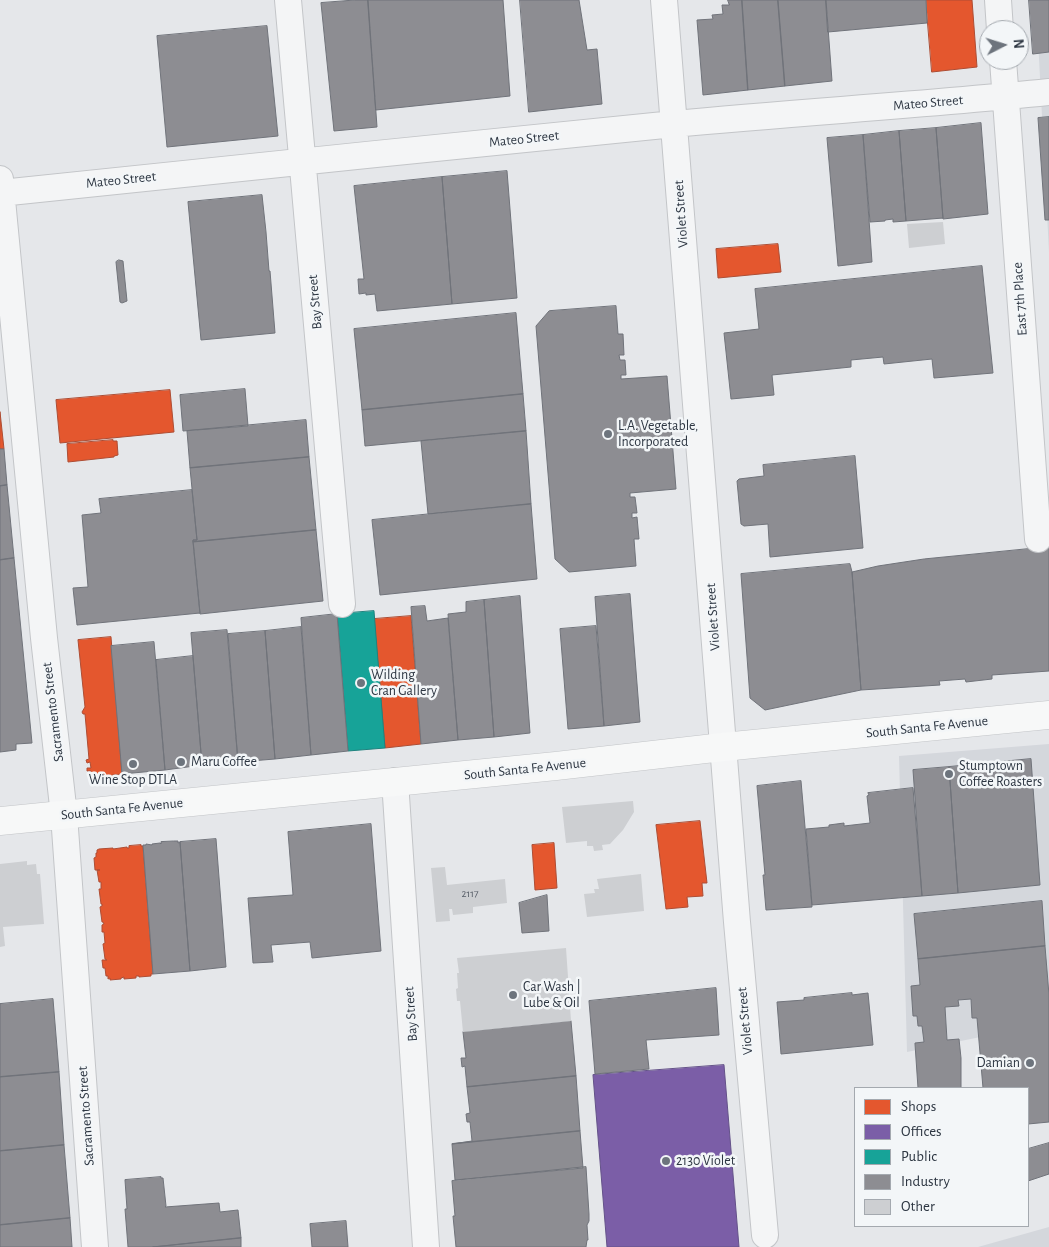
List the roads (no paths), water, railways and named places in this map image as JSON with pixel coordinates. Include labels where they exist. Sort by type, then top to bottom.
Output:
[{"type":"main road","name":"South Santa Fe Avenue","points":[[0,821],[1049,715]]},
{"type":"street","name":"Bay Street","points":[[288,0],[342,604]]},
{"type":"street","name":"Violet Street","points":[[664,0],[723,747],[765,1235]]},
{"type":"street","points":[[998,0],[999,20]]},
{"type":"street","name":"East 7th Place","points":[[1004,70],[1038,539]]},
{"type":"street","name":"Mateo Street","points":[[0,188],[302,161],[674,124],[1049,92]]},
{"type":"street","name":"Sacramento Street","points":[[0,188],[43,628],[64,815],[96,1247]]},
{"type":"street","name":"Bay Street","points":[[395,782],[426,1247]]},
{"type":"place","name":"L.A. Vegetable, Incorporated","points":[[608,434]]},
{"type":"place","name":"Wilding Cran Gallery","points":[[361,683]]},
{"type":"place","name":"Maru Coffee","points":[[181,762]]},
{"type":"place","name":"Wine Stop DTLA","points":[[133,764]]},
{"type":"place","name":"Stumptown Coffee Roasters","points":[[949,774]]},
{"type":"place","name":"Car Wash | Lube & Oil","points":[[513,995]]},
{"type":"place","name":"Damian","points":[[1030,1063]]},
{"type":"place","name":"2130 Violet","points":[[666,1161]]}]
